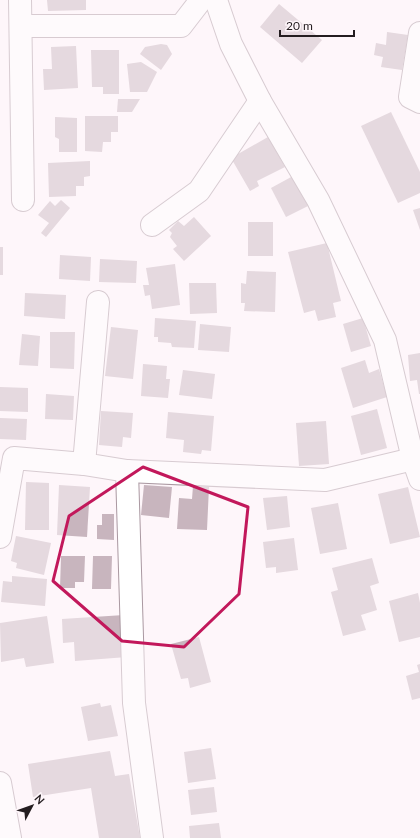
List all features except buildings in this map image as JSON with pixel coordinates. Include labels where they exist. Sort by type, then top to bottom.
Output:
[{"type":"street","points":[[20,0],[23,200]]},
{"type":"street","points":[[21,26],[181,26],[201,0]]},
{"type":"street","points":[[0,537],[14,458],[84,464],[127,471],[325,480],[417,469],[385,340],[318,200],[260,100],[231,44],[216,0]]},
{"type":"street","points":[[420,33],[410,97],[420,102]]},
{"type":"street","points":[[152,225],[199,191],[260,100]]},
{"type":"street","points":[[84,464],[98,302]]},
{"type":"street","points":[[127,471],[134,703],[152,838]]},
{"type":"street","points":[[0,783],[10,838]]},
{"type":"highlighted area","points":[[143,467],[248,507],[239,594],[184,647],[122,641],[53,581],[69,516]]}]
